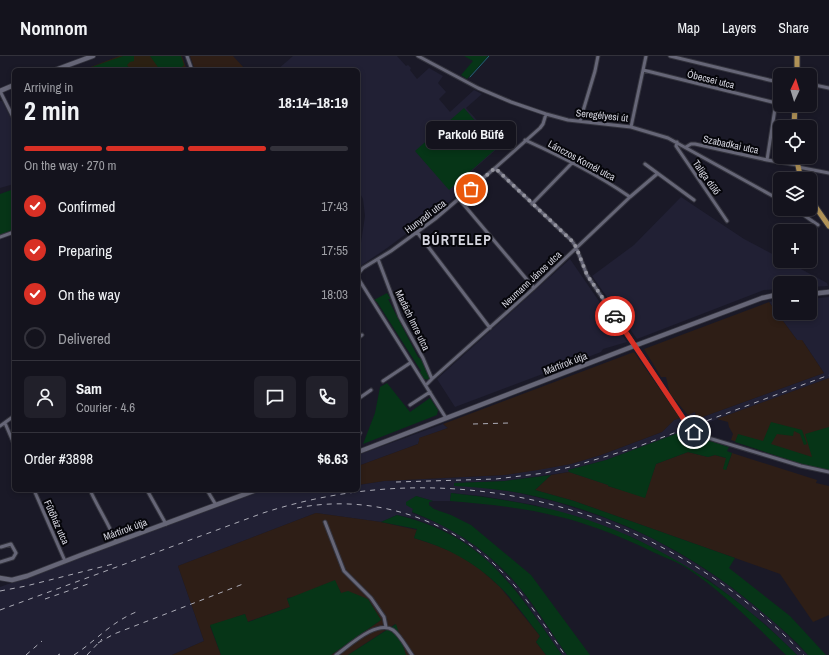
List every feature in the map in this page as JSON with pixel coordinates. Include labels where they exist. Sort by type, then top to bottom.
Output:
[{"type":"main road","points":[[797,56],[797,68]]},
{"type":"main road","points":[[798,166],[799,172]]},
{"type":"main road","points":[[817,210],[829,226]]},
{"type":"street","points":[[60,68],[93,56]]},
{"type":"street","points":[[187,56],[191,68]]},
{"type":"street","name":"Seregélyesi út","points":[[418,56],[478,88],[511,102],[546,114],[568,120],[631,126],[658,134],[677,142],[773,196]]},
{"type":"street","points":[[580,121],[598,56]]},
{"type":"street","points":[[631,126],[646,56]]},
{"type":"street","points":[[670,56],[773,80]]},
{"type":"street","name":"Óbecsei utca","points":[[643,70],[773,101]]},
{"type":"street","points":[[817,85],[829,88]]},
{"type":"street","points":[[12,86],[0,91],[12,115]]},
{"type":"street","points":[[3,96],[7,88]]},
{"type":"street","points":[[767,160],[774,112]]},
{"type":"street","name":"Hunyadi utca","points":[[360,272],[363,268],[417,232],[459,199],[543,124],[546,114]]},
{"type":"street","name":"Lánczos Kornél utca","points":[[525,140],[573,162],[630,197]]},
{"type":"street","name":"Taliga dűlő","points":[[677,142],[676,146],[727,221]]},
{"type":"street","name":"Szabadkai utca","points":[[686,147],[691,144],[695,144],[829,173]]},
{"type":"street","points":[[532,204],[573,162]]},
{"type":"street","points":[[645,164],[694,200]]},
{"type":"street","points":[[495,168],[572,241],[576,247],[587,275],[689,427],[694,432],[702,436],[801,466],[829,472]]},
{"type":"street","name":"Neumann János utca","points":[[432,379],[534,288],[630,197],[658,174]]},
{"type":"street","points":[[459,199],[534,288]]},
{"type":"street","points":[[805,216],[818,225]]},
{"type":"street","points":[[417,232],[490,328]]},
{"type":"street","points":[[0,237],[12,233]]},
{"type":"street","name":"Madách Imre utca","points":[[378,259],[400,317],[423,358],[432,379]]},
{"type":"street","points":[[360,281],[446,418]]},
{"type":"street","points":[[817,293],[829,292]]},
{"type":"street","name":"Mártírok útja","points":[[360,451],[634,346],[762,298],[773,296]]},
{"type":"street","points":[[383,381],[410,363]]},
{"type":"street","points":[[426,385],[432,379]]},
{"type":"street","points":[[360,398],[371,390]]},
{"type":"street","points":[[410,405],[430,392]]},
{"type":"street","points":[[0,426],[12,418]]},
{"type":"street","points":[[5,423],[12,439]]},
{"type":"street","name":"Fűtőház utca","points":[[35,492],[65,561]]},
{"type":"street","points":[[91,492],[116,542]]},
{"type":"street","points":[[148,492],[166,524]]},
{"type":"street","points":[[208,492],[216,505]]},
{"type":"street","name":"Mártírok útja","points":[[0,578],[16,579],[27,576],[251,492]]},
{"type":"street","points":[[325,522],[344,571],[371,598],[384,617],[386,627]]},
{"type":"street","points":[[0,562],[13,558],[16,553],[11,544],[1,547]]},
{"type":"street","points":[[336,655],[379,627],[386,627],[395,632],[412,655]]},
{"type":"shaded area","points":[[119,56],[182,56],[186,68],[88,68]]},
{"type":"shaded area","points":[[190,56],[233,56],[244,68],[194,68]]},
{"type":"shaded area","points":[[293,56],[397,56],[406,66],[408,65],[411,68],[410,70],[417,79],[429,68],[443,76],[438,83],[446,92],[439,99],[450,112],[474,90],[482,94],[466,108],[500,146],[455,186],[461,193],[360,266],[360,250],[365,216],[363,199],[360,193],[360,68],[279,68]]},
{"type":"shaded area","points":[[0,101],[2,101],[12,120],[12,185],[0,188]]},
{"type":"shaded area","points":[[681,197],[744,239],[773,254],[773,268],[799,268],[814,276],[773,276],[773,289],[764,290],[637,339],[592,276],[634,245]]},
{"type":"shaded area","points":[[570,259],[627,342],[603,349],[601,352],[455,407],[437,379]]},
{"type":"shaded area","points":[[817,278],[827,283],[828,286],[817,287]]},
{"type":"shaded area","points":[[829,297],[829,378],[606,460],[568,470],[569,472],[505,481],[454,483],[519,493],[556,502],[605,518],[652,538],[727,584],[771,619],[808,655],[797,655],[765,624],[709,580],[634,538],[535,505],[482,496],[451,493],[450,501],[433,501],[416,496],[412,513],[447,527],[486,554],[520,588],[567,655],[562,655],[519,593],[499,571],[475,550],[452,534],[413,518],[397,515],[381,522],[316,513],[178,566],[204,641],[172,655],[0,655],[0,587],[259,492],[360,492],[360,485],[384,481],[505,475],[571,464],[601,455],[662,432],[674,420],[695,412],[697,419],[824,373],[802,340],[797,340],[782,320],[817,320],[817,298]]},
{"type":"shaded area","points":[[773,301],[773,307],[769,302]]},
{"type":"shaded area","points":[[769,302],[773,307],[773,320],[782,320],[797,340],[802,340],[824,373],[697,419],[695,412],[688,415],[670,394],[666,377],[661,377],[644,349]]},
{"type":"shaded area","points":[[634,352],[680,418],[674,420],[662,432],[601,455],[571,464],[505,475],[384,481],[360,485],[360,465],[418,444],[419,438],[448,428],[443,424]]},
{"type":"shaded area","points":[[829,378],[829,470],[808,466],[731,440],[733,434],[728,422],[717,419]]},
{"type":"shaded area","points":[[443,424],[448,428],[420,438],[418,444],[360,465],[360,454]]},
{"type":"shaded area","points":[[688,452],[708,457],[715,455],[726,458],[726,470],[732,453],[817,480],[816,483],[829,486],[829,615],[813,622],[780,574],[574,501],[535,490],[551,475],[569,472],[645,497],[656,464]]},
{"type":"shaded area","points":[[316,513],[381,522],[417,530],[414,538],[459,555],[481,570],[500,587],[540,636],[536,642],[546,655],[406,655],[395,624],[348,655],[331,655],[381,620],[341,593],[339,589],[287,598],[290,607],[247,622],[245,614],[210,626],[221,655],[172,655],[204,641],[178,566]]},
{"type":"green space","points":[[123,56],[134,56],[134,61],[127,65],[129,68],[92,67]]},
{"type":"green space","points":[[150,56],[181,56],[184,65],[181,68],[159,68]]},
{"type":"green space","points":[[464,56],[488,56],[467,79],[461,75],[473,61]]},
{"type":"green space","points":[[464,108],[498,147],[449,190],[415,151]]},
{"type":"green space","points":[[12,190],[12,230],[0,235],[0,194]]},
{"type":"green space","points":[[387,293],[391,299],[388,299],[418,357],[427,364],[432,374],[430,380],[424,379],[419,372],[421,371],[377,302],[374,300]]},
{"type":"green space","points":[[387,383],[410,412],[430,398],[438,410],[437,415],[363,444],[375,413],[380,387]]},
{"type":"green space","points":[[771,422],[802,430],[807,444],[804,445],[800,434],[794,431],[793,436],[777,434],[771,444],[812,457],[805,434],[829,427],[829,470],[808,466],[735,442],[738,434],[763,441]]},
{"type":"green space","points":[[681,432],[729,447],[727,451],[732,453],[726,470],[723,469],[726,458],[715,455],[708,457],[688,452],[656,464],[645,498],[569,472],[568,470],[606,460]]},
{"type":"green space","points":[[551,475],[535,490],[574,501],[735,558],[729,568],[790,616],[826,655],[808,655],[780,627],[735,590],[679,553],[649,537],[586,511],[553,501],[504,490],[454,486],[454,483],[505,481]]},
{"type":"green space","points":[[451,493],[505,500],[558,511],[592,521],[625,534],[657,549],[717,586],[772,631],[797,655],[786,655],[714,588],[676,562],[618,536],[578,522],[527,510],[450,501]]},
{"type":"green space","points":[[416,496],[433,501],[429,502],[429,505],[434,509],[451,515],[471,525],[531,575],[590,655],[567,655],[526,595],[496,562],[457,534],[412,512],[413,509],[406,505],[406,502]]},
{"type":"green space","points":[[397,515],[427,524],[453,536],[475,550],[512,586],[562,655],[546,655],[536,642],[540,636],[505,592],[490,577],[460,556],[414,538],[417,529],[381,522]]},
{"type":"green space","points":[[335,580],[341,593],[348,591],[368,599],[381,620],[331,655],[221,655],[210,625],[245,614],[248,622],[290,607],[287,599]]},
{"type":"green space","points":[[396,624],[406,655],[348,655]]},
{"type":"waterway","points":[[470,77],[489,56]]},
{"type":"railway","points":[[396,482],[496,479],[545,473],[574,466],[634,448],[829,375]]},
{"type":"railway","points":[[473,424],[509,423]]},
{"type":"railway","points":[[0,610],[263,513],[336,495],[410,488],[483,491],[554,505],[623,529],[688,562],[749,604],[804,655]]},
{"type":"railway","points":[[297,508],[325,504],[354,504],[382,508],[410,515],[436,525],[461,539],[484,555],[505,575],[521,594],[565,655]]},
{"type":"railway","points":[[0,591],[113,564]]},
{"type":"railway","points":[[45,599],[88,584]]},
{"type":"railway","points":[[98,643],[114,634],[243,584]]},
{"type":"railway","points":[[74,655],[90,644],[111,626],[136,612]]},
{"type":"railway","points":[[87,655],[102,639]]},
{"type":"railway","points":[[26,655],[42,641]]},
{"type":"way so far","points":[[471,189],[495,168],[572,241],[580,254],[587,275],[615,316]]},
{"type":"place","name":"Parkoló Büfé","points":[[471,189]]},
{"type":"district","name":"BÚRTELEP","points":[[457,240]]},
{"type":"route","points":[[615,316],[689,427],[694,432]]}]
